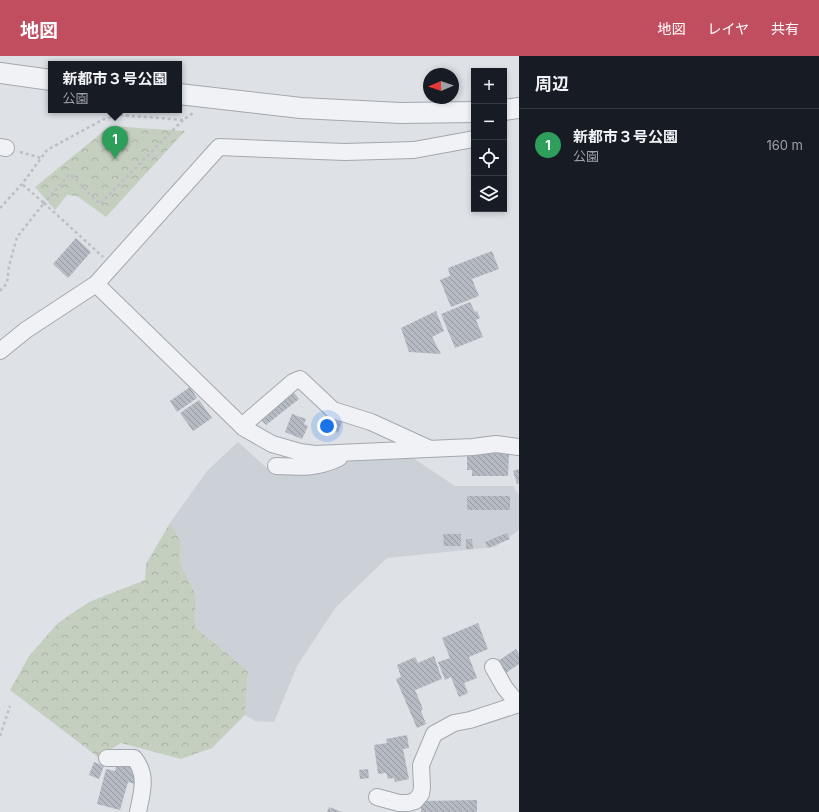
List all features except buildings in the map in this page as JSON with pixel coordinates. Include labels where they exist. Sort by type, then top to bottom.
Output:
[{"type":"street","points":[[0,73],[48,80]]},
{"type":"street","points":[[182,94],[301,108],[401,113],[471,112]]},
{"type":"street","points":[[507,110],[519,108]]},
{"type":"street","points":[[0,351],[26,330],[96,284],[219,147],[345,152],[414,150],[471,140]]},
{"type":"street","points":[[96,284],[242,426],[272,444],[300,452],[315,454],[472,447],[496,444],[519,447]]},
{"type":"street","points":[[242,426],[293,382],[300,379],[333,410],[371,422],[431,449]]},
{"type":"street","points":[[276,466],[311,467],[329,463],[350,453]]},
{"type":"street","points":[[377,797],[399,803],[415,801],[421,794],[421,765],[427,754],[434,734],[454,723],[470,720],[518,704],[505,688],[493,667]]},
{"type":"street","points":[[107,758],[134,758],[140,765],[144,782],[138,812]]},
{"type":"path","points":[[0,291],[7,283],[9,266],[17,237],[70,174],[100,204],[183,120],[196,110],[199,96]]},
{"type":"path","points":[[0,208],[22,184],[47,150],[104,119],[120,115],[183,120]]},
{"type":"path","points":[[3,148],[41,158]]},
{"type":"path","points":[[22,184],[112,265]]},
{"type":"path","points":[[0,736],[10,706]]},
{"type":"shaded area","points":[[238,442],[268,469],[290,472],[321,471],[349,460],[407,454],[455,486],[513,486],[519,495],[519,530],[495,547],[387,558],[336,607],[297,666],[274,722],[255,721],[245,715],[248,671],[195,627],[195,593],[180,563],[180,541],[170,523],[207,471]]},
{"type":"green space","points":[[110,126],[185,131],[106,217],[77,196],[67,195],[55,210],[35,187]]},
{"type":"green space","points":[[170,523],[180,540],[180,563],[195,593],[195,627],[248,671],[245,715],[212,748],[181,759],[121,743],[98,757],[10,690],[29,656],[58,623],[89,602],[145,580],[146,564]]},
{"type":"place","name":"新都市３号公園","points":[[115,159]]}]
